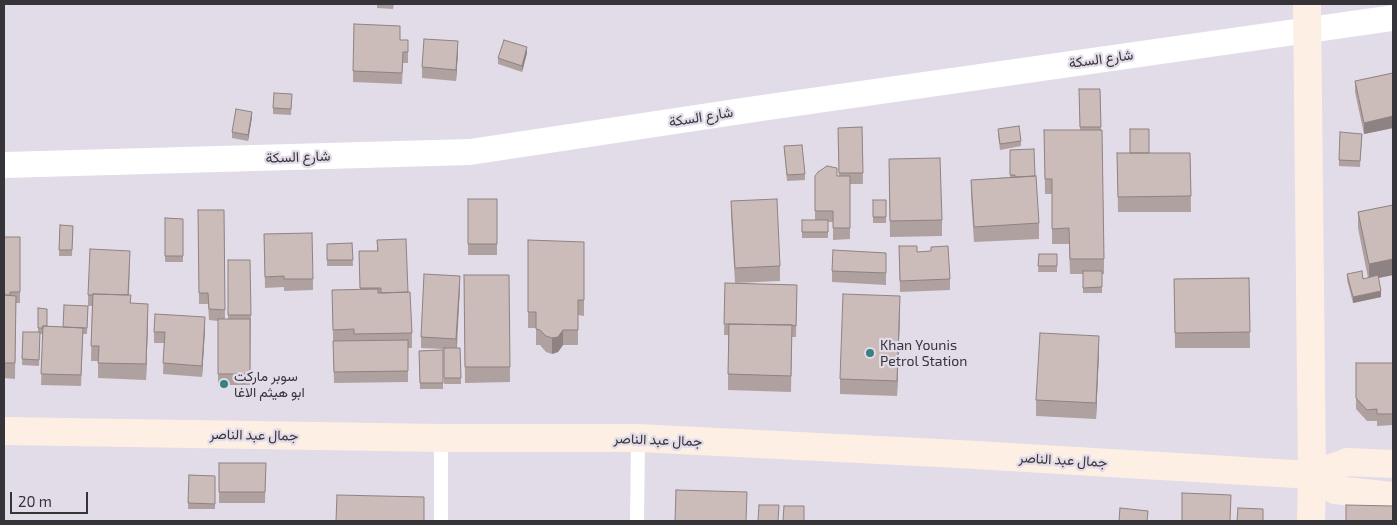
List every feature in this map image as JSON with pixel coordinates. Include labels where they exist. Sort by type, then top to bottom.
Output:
[{"type":"main road","points":[[1307,17],[1311,521]]},
{"type":"main road","name":"جمال عبد الناصر","points":[[4,431],[441,438],[638,438],[959,454],[1312,475],[1348,462],[1393,464]]},
{"type":"main road","name":"جمال عبد الناصر","points":[[1312,475],[1335,490],[1393,496]]},
{"type":"street","name":"شارع السكة","points":[[4,165],[470,152],[1307,17],[1393,18]]},
{"type":"lane","points":[[441,438],[441,521]]},
{"type":"lane","points":[[637,521],[638,438]]},
{"type":"building","points":[[354,24],[400,26],[400,40],[408,40],[408,52],[403,52],[402,73],[353,71]]},
{"type":"building","points":[[424,39],[458,41],[456,70],[422,67]]},
{"type":"building","points":[[504,40],[527,47],[522,66],[498,58]]},
{"type":"building","points":[[1393,73],[1393,116],[1364,123],[1355,81]]},
{"type":"building","points":[[1079,89],[1100,89],[1101,127],[1080,127]]},
{"type":"building","points":[[274,93],[292,94],[291,109],[273,108]]},
{"type":"building","points":[[236,109],[252,112],[248,135],[232,132]]},
{"type":"building","points":[[1019,126],[1021,141],[1000,144],[998,129]]},
{"type":"building","points":[[862,127],[863,173],[839,173],[838,128]]},
{"type":"building","points":[[1130,129],[1149,129],[1149,153],[1130,153]]},
{"type":"building","points":[[1044,130],[1102,130],[1104,259],[1070,259],[1069,228],[1052,229],[1052,179],[1045,179]]},
{"type":"building","points":[[1340,132],[1362,134],[1360,161],[1339,160]]},
{"type":"building","points":[[802,145],[805,174],[787,175],[784,146]]},
{"type":"building","points":[[1034,149],[1035,176],[1015,177],[1015,175],[1010,175],[1010,150]]},
{"type":"building","points":[[1117,153],[1190,153],[1191,196],[1118,197]]},
{"type":"building","points":[[940,158],[942,220],[890,221],[889,159]]},
{"type":"building","points":[[827,166],[837,168],[837,176],[850,176],[850,228],[833,228],[833,211],[815,211],[815,176]]},
{"type":"building","points":[[1036,176],[1039,223],[974,227],[971,180]]},
{"type":"building","points":[[468,199],[497,199],[497,244],[468,244]]},
{"type":"building","points":[[777,199],[780,266],[735,268],[731,201]]},
{"type":"building","points":[[873,200],[886,200],[886,217],[873,217]]},
{"type":"building","points":[[1393,205],[1393,259],[1369,264],[1358,212]]},
{"type":"building","points":[[198,210],[224,210],[225,310],[209,309],[208,293],[199,293]]},
{"type":"building","points":[[165,218],[183,219],[183,256],[165,256]]},
{"type":"building","points":[[802,220],[828,220],[828,232],[802,232]]},
{"type":"building","points":[[60,225],[73,226],[72,250],[59,250]]},
{"type":"building","points":[[312,233],[313,279],[284,279],[284,276],[265,277],[264,234]]},
{"type":"building","points":[[4,237],[20,237],[20,292],[10,292],[10,295],[4,295]]},
{"type":"building","points":[[406,239],[408,292],[381,293],[381,288],[360,288],[359,251],[378,251],[377,240]]},
{"type":"building","points":[[528,240],[584,242],[584,300],[578,300],[578,330],[563,330],[558,337],[552,338],[536,329],[536,312],[528,312]]},
{"type":"building","points":[[352,243],[353,260],[327,260],[327,244]]},
{"type":"building","points":[[899,246],[917,246],[917,252],[931,251],[931,247],[948,246],[950,279],[900,281]]},
{"type":"building","points":[[90,249],[130,251],[128,295],[88,295]]},
{"type":"building","points":[[833,250],[886,253],[886,273],[832,271]]},
{"type":"building","points":[[1039,254],[1057,254],[1057,266],[1038,266]]},
{"type":"building","points":[[228,260],[250,260],[251,315],[228,315]]},
{"type":"building","points":[[1083,271],[1102,271],[1102,287],[1083,288]]},
{"type":"building","points":[[1362,271],[1363,279],[1378,275],[1381,291],[1353,297],[1347,274]]},
{"type":"building","points":[[424,274],[460,276],[456,339],[421,337]]},
{"type":"building","points":[[464,275],[509,275],[510,367],[465,367]]},
{"type":"building","points":[[1249,278],[1250,332],[1175,333],[1174,279]]},
{"type":"building","points":[[725,283],[797,285],[796,326],[724,324]]},
{"type":"building","points":[[378,289],[378,293],[410,292],[412,333],[354,334],[354,329],[333,330],[332,290]]},
{"type":"building","points":[[93,294],[131,295],[130,303],[148,304],[146,364],[98,363],[99,346],[91,346]]},
{"type":"building","name":"Khan Younis Petrol Station","points":[[843,294],[900,296],[897,381],[840,379]]},
{"type":"building","points":[[4,295],[16,296],[15,363],[4,363]]},
{"type":"building","points":[[64,305],[88,306],[87,328],[63,327]]},
{"type":"building","points":[[38,308],[47,309],[47,326],[43,326],[43,328],[38,328]]},
{"type":"building","points":[[155,314],[205,317],[202,366],[163,363],[165,332],[154,332]]},
{"type":"building","points":[[218,319],[250,319],[250,374],[218,374]]},
{"type":"building","points":[[729,324],[792,325],[791,376],[728,374]]},
{"type":"building","points":[[43,326],[83,328],[81,375],[41,374]]},
{"type":"building","points":[[23,332],[40,332],[39,360],[22,359]]},
{"type":"building","points":[[1040,333],[1099,336],[1096,403],[1036,400]]},
{"type":"building","points":[[408,340],[408,371],[334,372],[333,341]]},
{"type":"building","points":[[444,348],[460,348],[461,378],[444,378]]},
{"type":"building","points":[[443,350],[443,383],[420,383],[419,351]]},
{"type":"building","points":[[1356,363],[1393,363],[1393,414],[1377,414],[1377,409],[1367,410],[1356,398]]},
{"type":"building","points":[[219,463],[266,463],[265,492],[219,492]]},
{"type":"building","points":[[189,475],[215,476],[215,504],[188,503]]},
{"type":"building","points":[[676,490],[747,492],[746,521],[675,521]]},
{"type":"building","points":[[1182,493],[1231,495],[1230,521],[1182,521]]},
{"type":"building","points":[[337,495],[424,497],[424,521],[336,521]]},
{"type":"building","points":[[759,505],[779,505],[778,521],[758,521]]},
{"type":"building","points":[[1346,505],[1393,506],[1393,521],[1346,521]]},
{"type":"building","points":[[784,506],[804,506],[804,521],[783,521]]},
{"type":"building","points":[[1120,508],[1148,511],[1147,521],[1119,521]]},
{"type":"building","points":[[1238,508],[1263,509],[1263,521],[1237,521]]},
{"type":"place","name":"Khan Younis Petrol Station","points":[[870,353]]},
{"type":"place","name":"سوبر ماركت ابو هيثم الاغا","points":[[224,384]]}]
